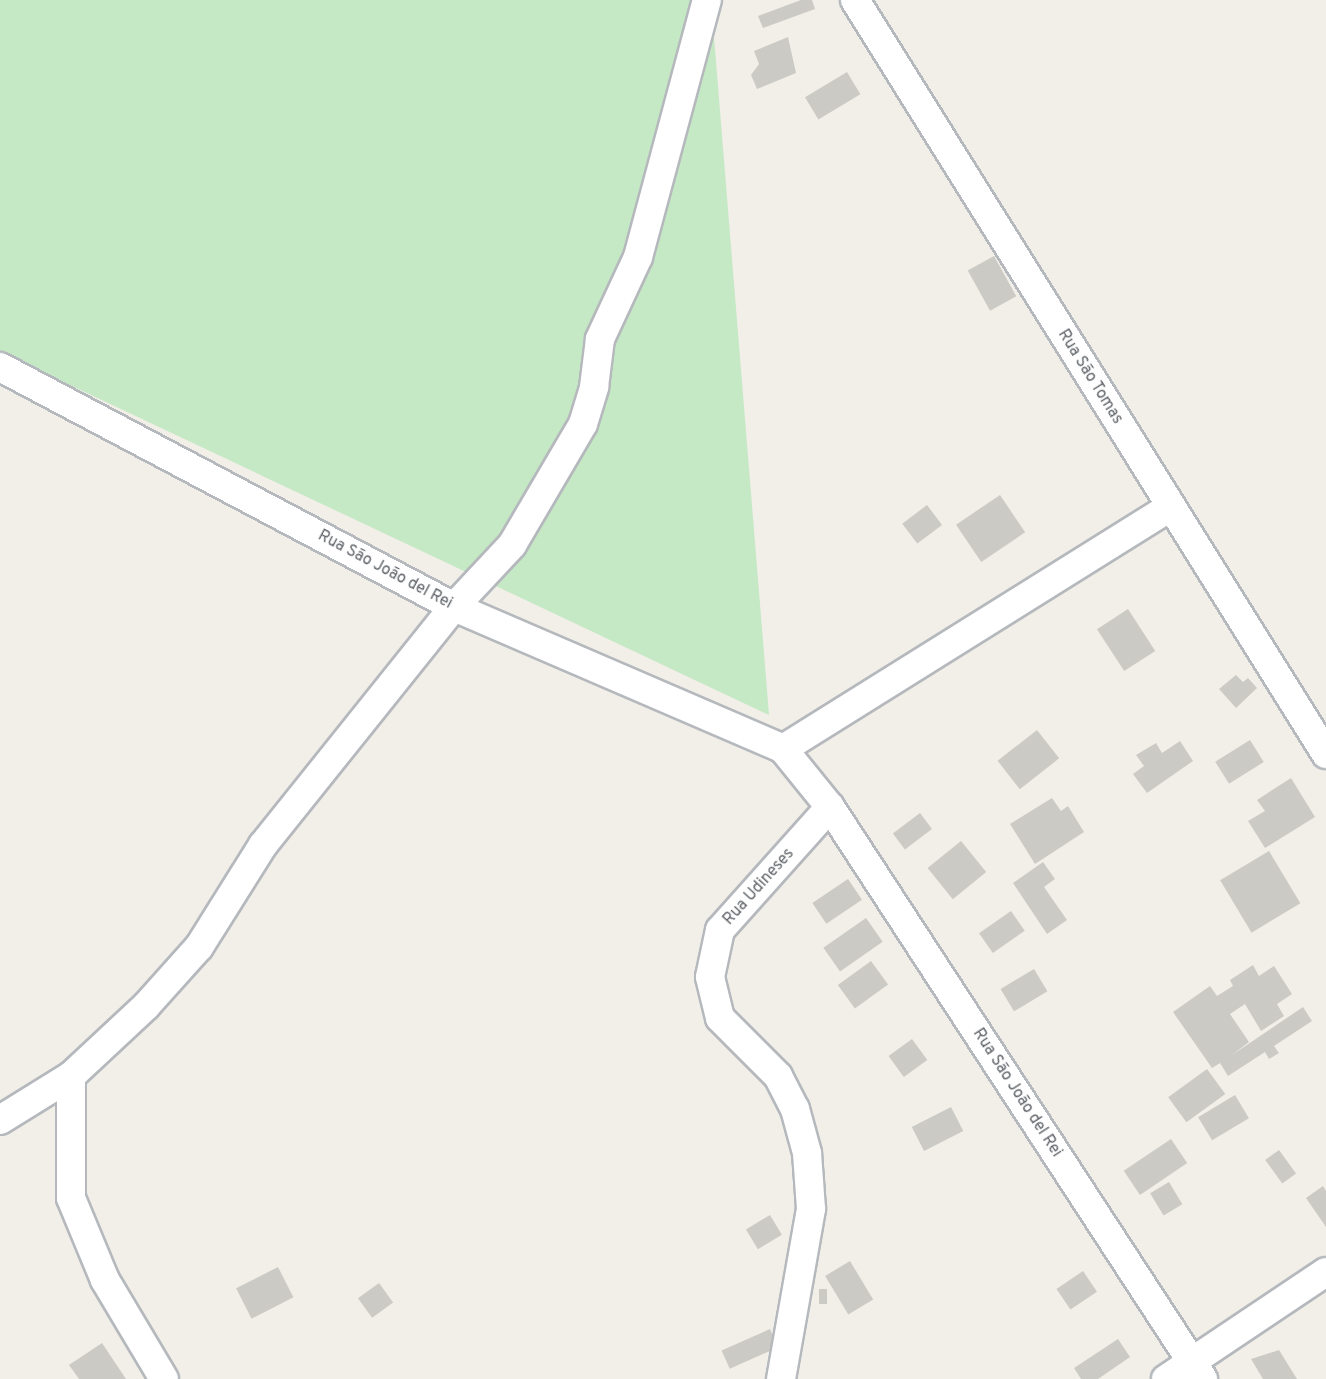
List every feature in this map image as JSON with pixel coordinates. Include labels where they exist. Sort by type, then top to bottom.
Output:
[{"type":"street","points":[[0,1120],[71,1076],[146,1006],[199,947],[263,844],[454,607],[512,544],[583,424],[594,387],[600,339],[638,257],[707,0]]},
{"type":"street","name":"Rua São Tomas","points":[[855,0],[1326,754]]},
{"type":"street","name":"Rua São João del Rei","points":[[0,367],[454,607],[783,749]]},
{"type":"street","points":[[830,807],[783,749],[1171,507]]},
{"type":"street","name":"Rua São João del Rei","points":[[830,807],[1198,1370]]},
{"type":"street","name":"Rua Udineses","points":[[781,1379],[811,1209],[807,1153],[795,1109],[778,1076],[720,1018],[710,977],[720,930],[830,807]]},
{"type":"street","points":[[71,1076],[71,1198],[105,1280],[164,1379]]},
{"type":"street","points":[[1166,1379],[1198,1370],[1326,1272]]},
{"type":"green space","points":[[0,0],[711,0],[769,715],[0,352]]},
{"type":"building","points":[[801,0],[812,0],[815,9],[763,28],[758,16]]},
{"type":"building","points":[[788,37],[796,73],[757,89],[751,75],[759,64],[754,51]]},
{"type":"building","points":[[847,72],[860,94],[818,120],[805,97]]},
{"type":"building","points":[[994,256],[1016,296],[990,311],[968,271]]},
{"type":"building","points":[[1000,495],[1025,532],[981,562],[956,525]]},
{"type":"building","points":[[927,505],[942,525],[917,544],[902,524]]},
{"type":"building","points":[[1128,609],[1155,651],[1124,671],[1097,629]]},
{"type":"building","points":[[1236,675],[1243,682],[1248,678],[1257,688],[1236,708],[1219,689]]},
{"type":"building","points":[[1037,730],[1059,758],[1020,789],[998,761]]},
{"type":"building","points":[[1250,740],[1264,762],[1229,784],[1215,762]]},
{"type":"building","points":[[1180,741],[1193,761],[1147,793],[1133,774],[1144,766],[1136,755],[1156,743],[1162,753]]},
{"type":"building","points":[[1291,778],[1315,817],[1265,848],[1248,821],[1265,811],[1257,800]]},
{"type":"building","points":[[1052,798],[1061,811],[1068,806],[1084,832],[1035,864],[1010,824]]},
{"type":"building","points":[[920,813],[932,829],[905,849],[893,833]]},
{"type":"building","points":[[961,841],[986,872],[953,899],[928,868]]},
{"type":"building","points":[[1269,851],[1300,903],[1252,933],[1220,880]]},
{"type":"building","points":[[1043,862],[1055,879],[1044,887],[1067,920],[1047,934],[1013,883]]},
{"type":"building","points":[[848,879],[862,900],[826,924],[812,903]]},
{"type":"building","points":[[1011,911],[1025,931],[993,953],[979,933]]},
{"type":"building","points":[[866,918],[883,942],[840,972],[823,948]]},
{"type":"building","points":[[871,961],[888,984],[855,1009],[838,985]]},
{"type":"building","points":[[1253,965],[1259,976],[1274,966],[1292,994],[1277,1004],[1284,1016],[1261,1031],[1245,1004],[1230,1014],[1249,1042],[1232,1055],[1303,1007],[1312,1021],[1274,1046],[1279,1053],[1269,1059],[1265,1052],[1228,1076],[1220,1063],[1212,1068],[1173,1012],[1210,986],[1217,996],[1233,986],[1230,980]]},
{"type":"building","points":[[1034,969],[1047,991],[1014,1011],[1001,989]]},
{"type":"building","points":[[912,1039],[927,1060],[904,1077],[889,1056]]},
{"type":"building","points":[[1207,1069],[1225,1094],[1186,1122],[1168,1097]]},
{"type":"building","points":[[1235,1095],[1249,1118],[1212,1140],[1198,1117]]},
{"type":"building","points":[[951,1107],[963,1131],[924,1151],[912,1127]]},
{"type":"building","points":[[1171,1139],[1187,1163],[1140,1195],[1124,1171]]},
{"type":"building","points":[[1279,1150],[1296,1173],[1282,1183],[1265,1160]]},
{"type":"building","points":[[1169,1182],[1182,1204],[1164,1216],[1150,1193]]},
{"type":"building","points":[[1323,1186],[1326,1191],[1326,1227],[1306,1198]]},
{"type":"building","points":[[770,1215],[782,1235],[758,1249],[746,1229]]},
{"type":"building","points":[[850,1261],[873,1300],[848,1315],[825,1276]]},
{"type":"building","points":[[278,1267],[293,1297],[252,1319],[236,1288]]},
{"type":"building","points":[[1083,1271],[1097,1292],[1070,1310],[1056,1289]]},
{"type":"building","points":[[379,1283],[393,1302],[372,1318],[358,1298]]},
{"type":"building","points":[[819,1289],[827,1289],[827,1304],[819,1304]]},
{"type":"building","points":[[770,1329],[778,1347],[730,1369],[722,1351]]},
{"type":"building","points":[[1118,1339],[1130,1357],[1098,1379],[1081,1379],[1074,1368]]},
{"type":"building","points":[[102,1343],[126,1379],[79,1379],[69,1365]]},
{"type":"building","points":[[1279,1350],[1297,1379],[1263,1379],[1251,1359]]}]
